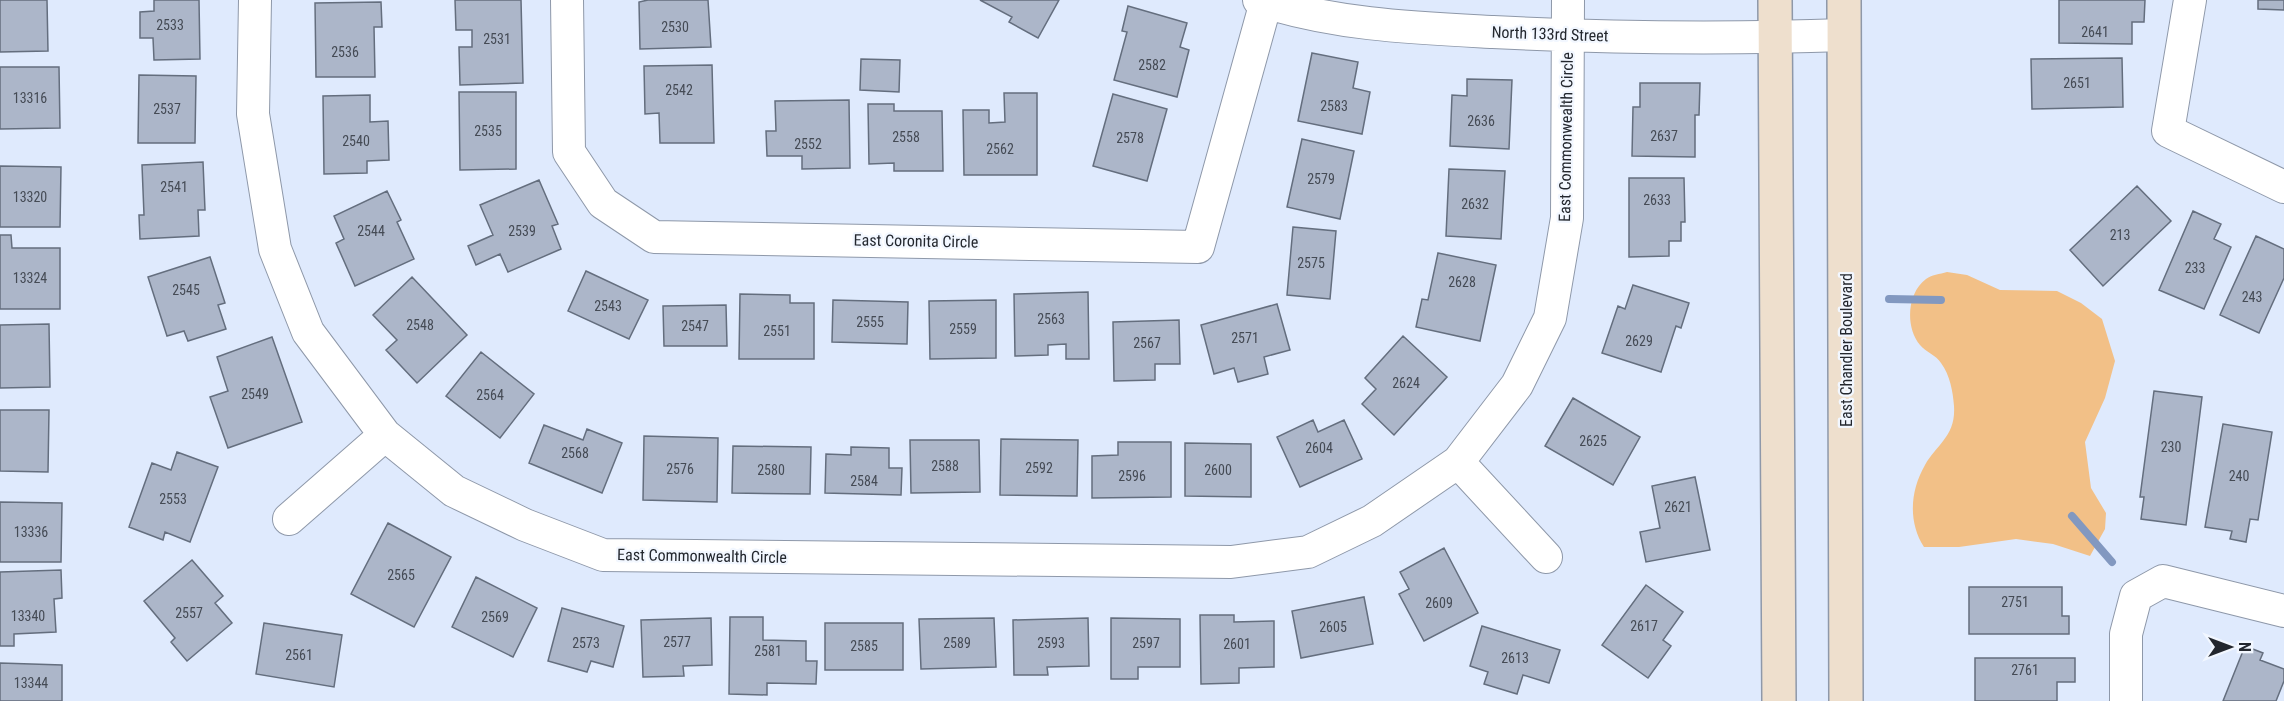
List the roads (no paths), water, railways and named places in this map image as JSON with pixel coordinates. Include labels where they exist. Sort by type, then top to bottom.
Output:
[{"type":"main road","points":[[1776,0],[1779,701]]},
{"type":"main road","name":"East Chandler Boulevard","points":[[1844,0],[1846,701]]},
{"type":"street","name":"East Commonwealth Circle","points":[[255,0],[253,114],[274,249],[308,332],[385,435],[454,491],[525,525],[603,555],[1231,562],[1308,552],[1372,521],[1458,462],[1517,385],[1550,318],[1567,218],[1568,0]]},
{"type":"street","name":"East Coronita Circle","points":[[567,0],[569,152],[603,203],[654,237],[1198,246],[1262,1]]},
{"type":"street","points":[[2190,0],[2168,131],[2284,187]]},
{"type":"street","name":"North 133rd Street","points":[[1262,1],[1351,21],[1421,28],[1568,36],[1844,35]]},
{"type":"street","points":[[289,519],[385,435]]},
{"type":"street","points":[[1458,462],[1546,556]]},
{"type":"street","points":[[2126,701],[2126,634],[2136,596],[2163,581],[2284,611]]},
{"type":"waterway","points":[[1889,299],[1941,300]]},
{"type":"waterway","points":[[2072,516],[2112,562]]}]
